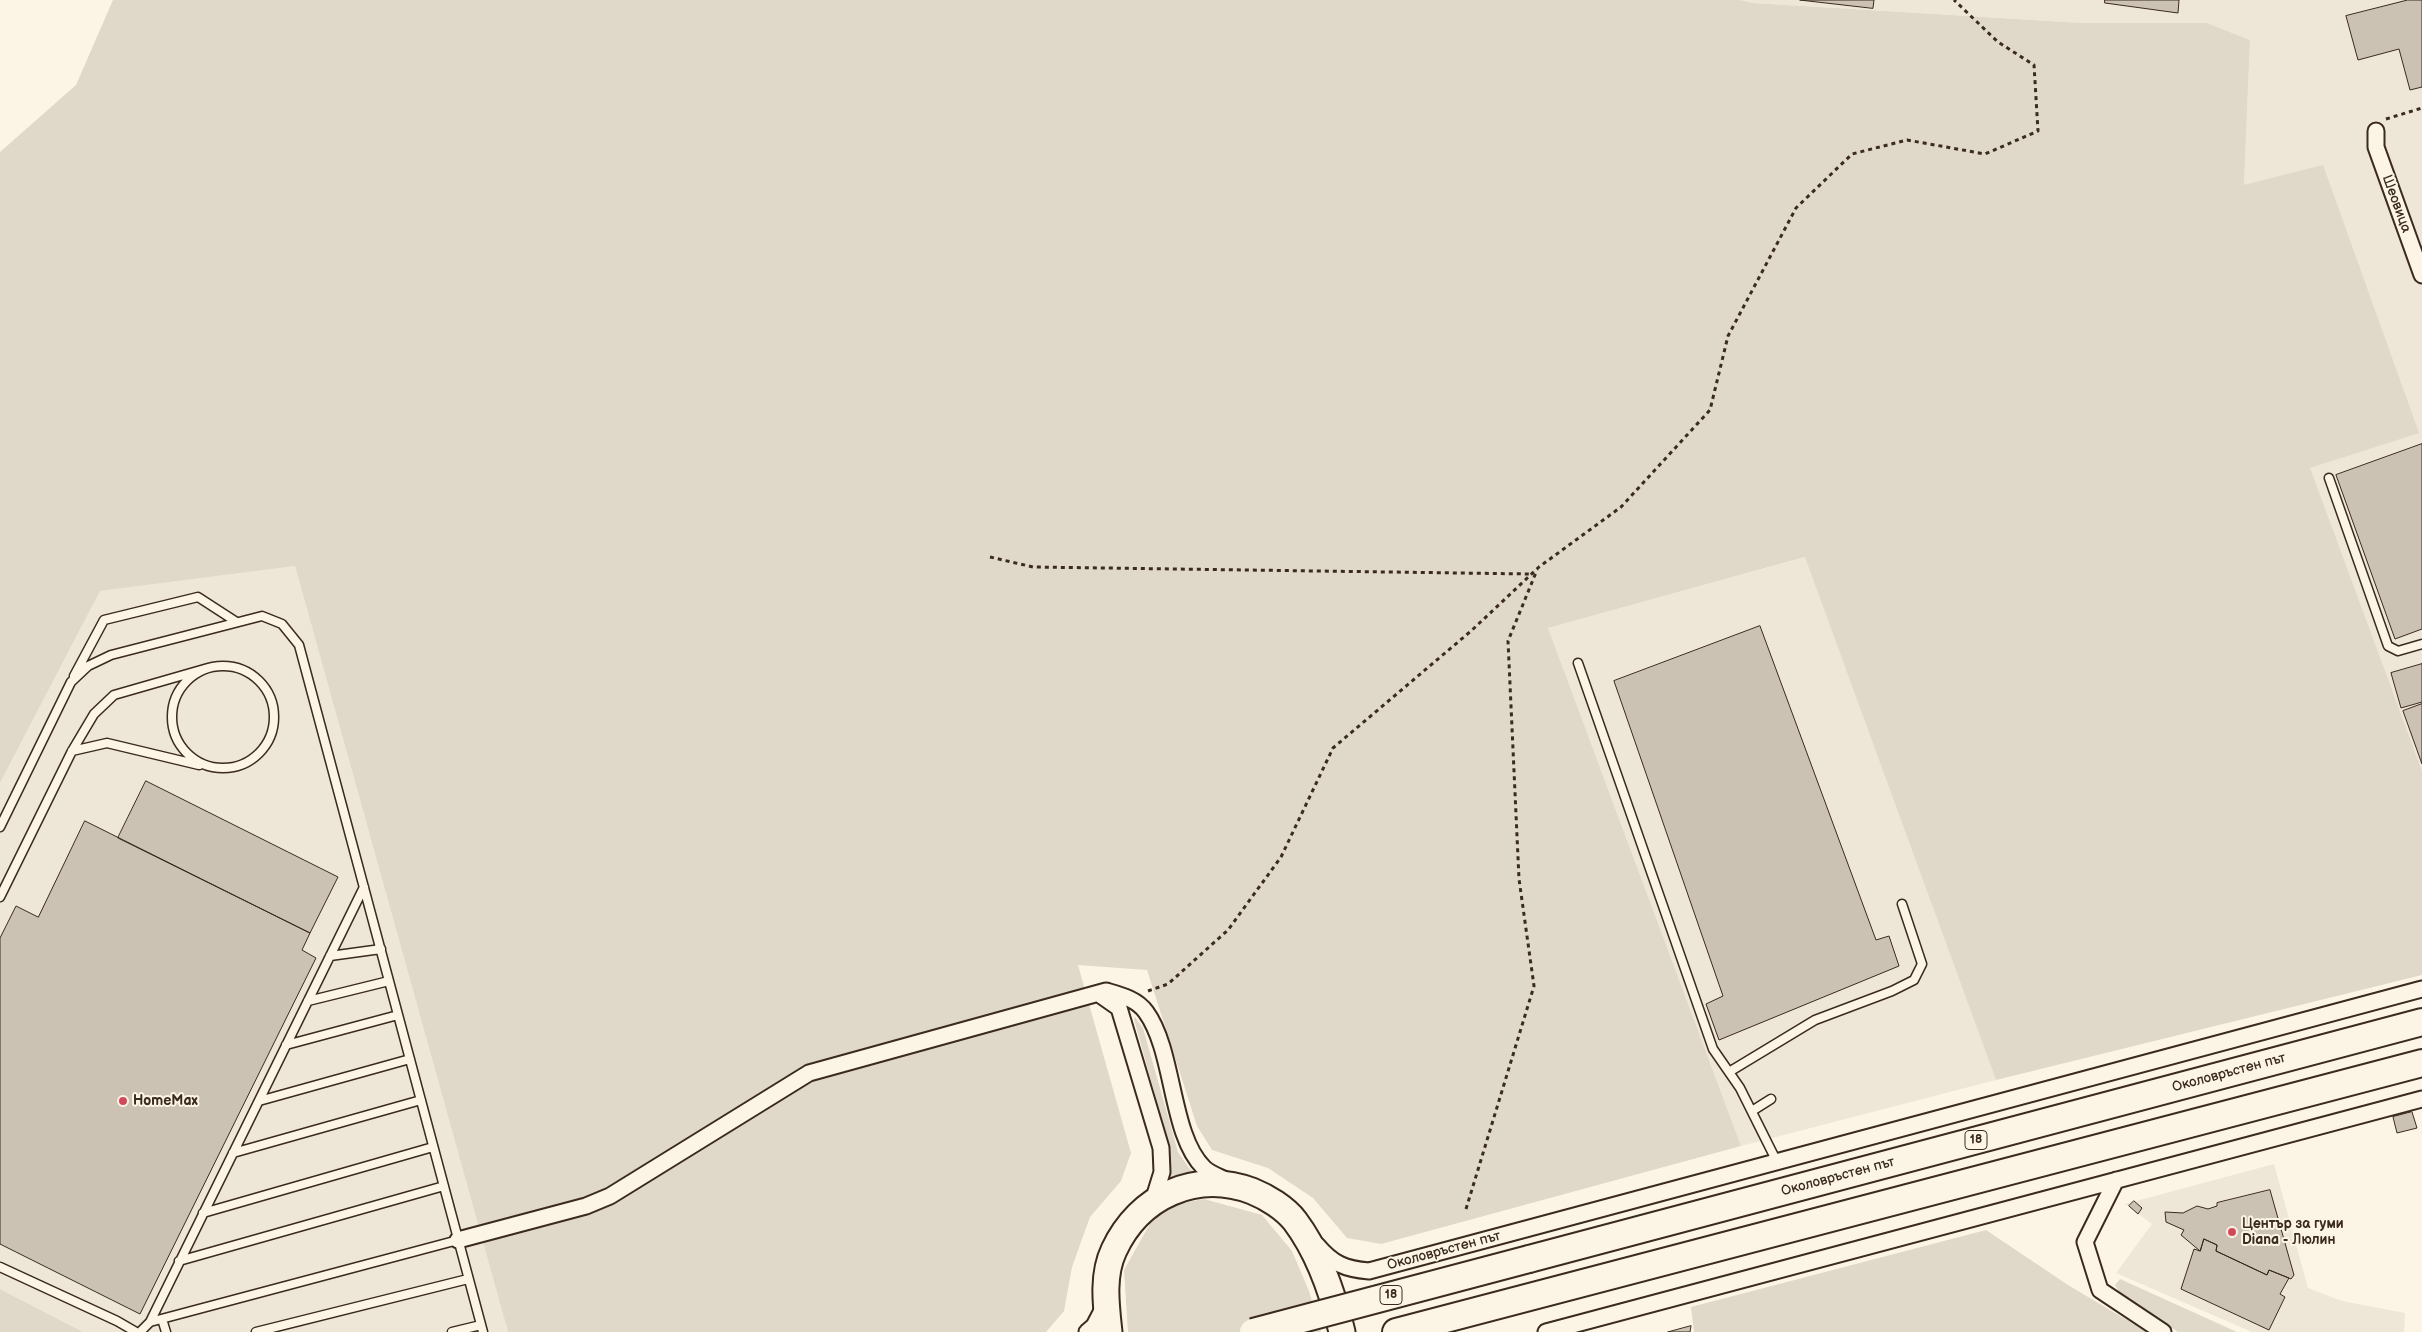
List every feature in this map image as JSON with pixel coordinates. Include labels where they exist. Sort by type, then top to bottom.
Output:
[{"type":"highway","name":"Околовръстен път","points":[[1253,1332],[2422,1022]]},
{"type":"highway","points":[[1396,1332],[2422,1063]]},
{"type":"main road","points":[[1108,1332],[1106,1304],[1107,1274],[1113,1252],[1123,1232],[1136,1215],[1154,1201],[1175,1190],[1200,1184],[1236,1185],[1267,1196],[1295,1220],[1330,1288],[1342,1332]]},
{"type":"street","name":"Шеовица","points":[[2376,131],[2376,147],[2422,275]]},
{"type":"street","name":"Околовръстен път","points":[[1295,1220],[1325,1254],[1348,1270],[1369,1271],[2422,989]]},
{"type":"street","points":[[458,1240],[586,1206],[610,1196],[809,1073],[1106,991],[1128,998],[1146,1011],[1158,1038],[1190,1150],[1205,1169],[1236,1185]]},
{"type":"street","points":[[1095,993],[1107,998],[1119,1008],[1161,1148],[1162,1172],[1154,1201]]},
{"type":"street","points":[[1546,1332],[2422,1098]]},
{"type":"street","points":[[2116,1180],[2085,1242],[2100,1290],[2163,1332]]},
{"type":"street","points":[[1087,1332],[1094,1326],[1106,1304]]},
{"type":"lane","points":[[2329,478],[2388,646],[2398,651],[2422,644]]},
{"type":"lane","points":[[0,827],[71,682],[104,620],[198,597],[235,622]]},
{"type":"lane","points":[[71,682],[88,666],[111,655],[262,616],[282,624],[299,645],[482,1328],[452,1332]]},
{"type":"lane","points":[[1578,663],[1713,1048],[1752,1110],[1777,1162]]},
{"type":"lane","points":[[0,897],[72,751],[94,714],[114,695],[208,668],[226,666],[241,669],[256,678],[268,692],[274,709],[275,720],[271,738],[258,756],[233,768],[215,768],[107,743],[72,751]]},
{"type":"lane","points":[[208,668],[193,676],[184,684],[175,699],[172,715],[178,742],[189,756],[215,768]]},
{"type":"lane","points":[[140,1332],[150,1322],[364,887]]},
{"type":"lane","points":[[1729,1072],[1815,1020],[1892,991],[1914,980],[1922,964],[1902,904]]},
{"type":"lane","points":[[330,956],[380,949]]},
{"type":"lane","points":[[308,1001],[389,981]]},
{"type":"lane","points":[[286,1045],[398,1015]]},
{"type":"lane","points":[[259,1101],[410,1059]]},
{"type":"lane","points":[[1752,1110],[1771,1099]]},
{"type":"lane","points":[[233,1153],[421,1100]]},
{"type":"lane","points":[[203,1213],[433,1147]]},
{"type":"lane","points":[[180,1261],[444,1186]]},
{"type":"lane","points":[[150,1322],[458,1240]]},
{"type":"lane","points":[[0,1267],[117,1321],[136,1332]]},
{"type":"lane","points":[[256,1332],[468,1279]]},
{"type":"lane","points":[[162,1319],[166,1332]]},
{"type":"path","points":[[1128,998],[1168,984],[1228,930],[1281,857],[1332,748],[1471,631],[1539,567],[1621,507],[1710,410],[1728,336],[1796,208],[1852,154],[1907,140],[1985,154],[2038,131],[2034,66],[1998,42],[1954,0]]},
{"type":"path","points":[[2376,131],[2384,120],[2422,108]]},
{"type":"path","points":[[990,557],[1033,567],[1531,574]]},
{"type":"path","points":[[1466,1209],[1534,986],[1519,879],[1508,641],[1539,567]]},
{"type":"shaded area","points":[[113,0],[1740,0],[1753,3],[2082,23],[2207,23],[2250,40],[2244,185],[2323,165],[2419,433],[2310,468],[2422,771],[2422,975],[1996,1080],[1805,557],[1548,628],[1741,1146],[1381,1244],[1347,1238],[1313,1198],[1268,1168],[1212,1150],[1197,1126],[1147,970],[1078,965],[1131,1153],[1121,1181],[1090,1217],[1072,1267],[1064,1311],[1046,1332],[508,1332],[295,566],[100,591],[0,783],[0,152],[76,85]]},
{"type":"shaded area","points":[[1740,0],[2422,0],[2422,771],[2309,468],[2419,432],[2244,185],[2250,40],[2207,23],[2082,23],[1753,3]]},
{"type":"shaded area","points":[[1806,557],[1996,1080],[1741,1146],[1548,628]]},
{"type":"shaded area","points":[[295,566],[508,1332],[83,1332],[0,1289],[0,783],[100,591]]},
{"type":"shaded area","points":[[1135,1017],[1143,1028],[1178,1152],[1189,1168],[1199,1177],[1166,1185],[1170,1164],[1169,1146]]},
{"type":"shaded area","name":"Център за гуми Diana - Люлин","points":[[2274,1164],[2308,1288],[2342,1301],[2405,1313],[2404,1332],[2252,1332],[2116,1273],[2152,1224],[2125,1204]]},
{"type":"shaded area","points":[[1204,1199],[1262,1215],[1292,1251],[1309,1291],[1321,1332],[1128,1332],[1124,1270],[1152,1220],[1178,1204]]},
{"type":"shaded area","points":[[1986,1230],[2068,1285],[2147,1332],[1694,1332],[1691,1307]]},
{"type":"shaded area","points":[[2120,1279],[2237,1332],[2178,1332],[2120,1293],[2115,1285]]},
{"type":"shaded area","points":[[0,1289],[83,1332],[0,1332]]},
{"type":"building","points":[[1800,0],[1874,0],[1873,8]]},
{"type":"building","points":[[2105,0],[2179,0],[2178,13],[2105,3]]},
{"type":"building","points":[[2408,0],[2422,0],[2422,87],[2410,90],[2399,49],[2358,60],[2346,16]]},
{"type":"building","points":[[2422,444],[2422,629],[2395,639],[2336,475]]},
{"type":"building","points":[[1760,626],[1876,940],[1889,936],[1899,966],[1719,1040],[1706,1004],[1723,996],[1614,681]]},
{"type":"building","points":[[2422,664],[2422,702],[2401,708],[2391,673]]},
{"type":"building","points":[[2422,704],[2422,764],[2403,711]]},
{"type":"building","points":[[146,781],[338,877],[310,933],[118,838]]},
{"type":"building","name":"HomeMax","points":[[85,821],[310,933],[302,950],[316,958],[140,1314],[0,1244],[0,938],[16,906],[38,917]]},
{"type":"building","points":[[2412,1112],[2417,1128],[2397,1133],[2393,1117]]},
{"type":"building","name":"Център за гуми Diana - Люлин","points":[[2270,1190],[2294,1275],[2291,1279],[2269,1270],[2267,1275],[2216,1251],[2217,1245],[2204,1239],[2200,1251],[2181,1235],[2184,1230],[2166,1222],[2165,1212],[2183,1213],[2197,1206],[2208,1209],[2217,1206],[2217,1203]]},
{"type":"building","points":[[2134,1201],[2142,1208],[2138,1214],[2129,1206]]},
{"type":"building","points":[[2204,1239],[2217,1245],[2216,1251],[2267,1275],[2269,1270],[2289,1278],[2280,1294],[2285,1297],[2269,1330],[2181,1289],[2194,1249],[2200,1251]]},
{"type":"building","points":[[1691,1326],[1690,1332],[1668,1332]]},
{"type":"place","name":"HomeMax","points":[[123,1101]]},
{"type":"place","name":"Център за гуми Diana - Люлин","points":[[2232,1232]]}]
